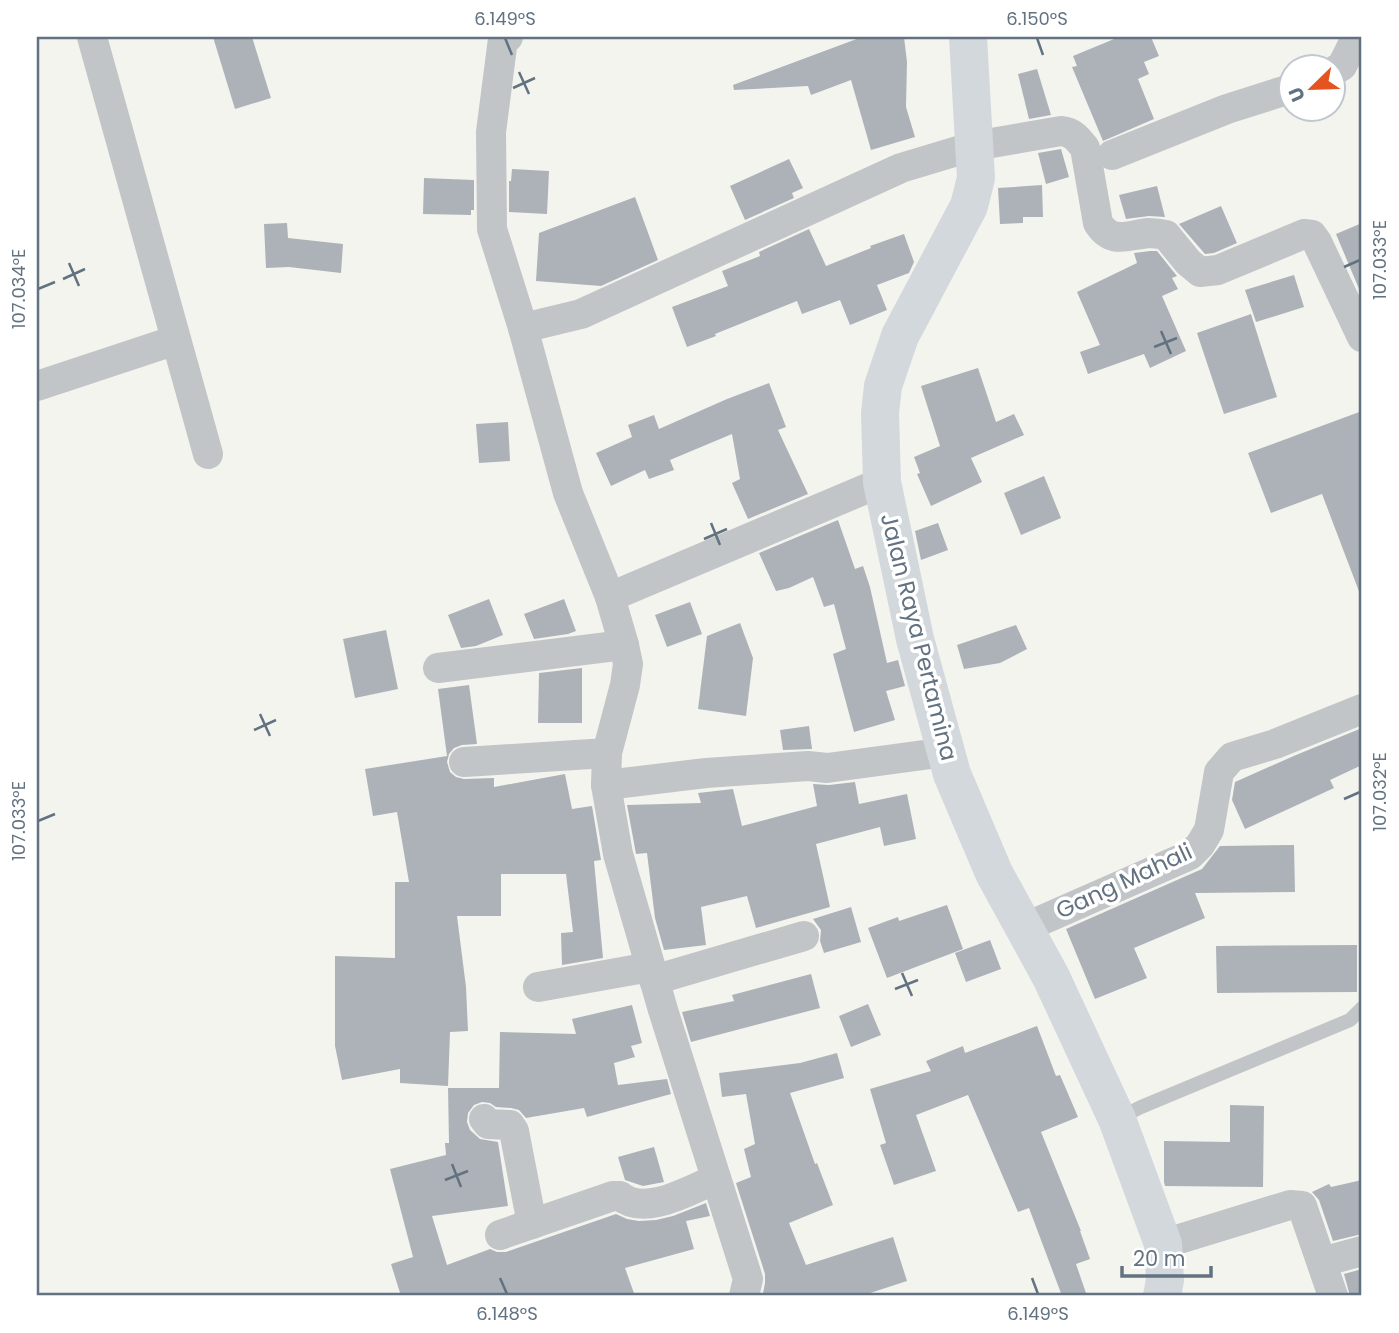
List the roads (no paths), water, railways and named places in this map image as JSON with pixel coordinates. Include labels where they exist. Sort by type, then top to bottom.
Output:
[{"type":"main road","name":"Jalan Raya Pertamina","points":[[968,37],[976,178],[969,206],[900,336],[883,386],[880,413],[881,482],[915,639],[952,774],[994,873],[1051,977],[1117,1119],[1163,1244],[1165,1280],[1162,1296]]},
{"type":"street","points":[[92,37],[208,454]]},
{"type":"street","points":[[508,37],[503,40],[500,53],[491,132],[492,229],[523,328],[568,493],[610,597],[624,645],[628,664],[607,753],[606,785],[618,854],[652,973],[748,1279],[744,1296]]},
{"type":"street","points":[[1346,57],[1352,46],[1362,41]]},
{"type":"street","points":[[1112,155],[1227,108],[1276,93]]},
{"type":"street","points":[[523,328],[581,314],[901,168],[974,146],[1061,131],[1069,132],[1078,138],[1085,148],[1098,223],[1103,231],[1113,237],[1149,233],[1166,235],[1200,272],[1218,270],[1304,234],[1312,235],[1362,337]]},
{"type":"street","points":[[37,386],[176,340]]},
{"type":"street","points":[[610,597],[881,482]]},
{"type":"street","points":[[438,668],[624,645]]},
{"type":"street","name":"Gang Mahali","points":[[1024,928],[1190,855],[1209,830],[1219,772],[1232,757],[1275,744],[1362,709]]},
{"type":"street","points":[[606,785],[706,773],[808,766],[827,768],[946,752]]},
{"type":"street","points":[[464,762],[607,753]]},
{"type":"street","points":[[538,987],[652,973],[804,936]]},
{"type":"street","points":[[484,1119],[488,1124],[510,1125],[514,1131],[532,1224]]},
{"type":"street","points":[[500,1235],[613,1196],[620,1195],[628,1202],[655,1203],[716,1179]]},
{"type":"street","points":[[1163,1244],[1290,1205],[1302,1206],[1333,1296]]},
{"type":"street","points":[[1322,1262],[1362,1251]]},
{"type":"lane","points":[[1117,1119],[1350,1020],[1362,1008]]}]
